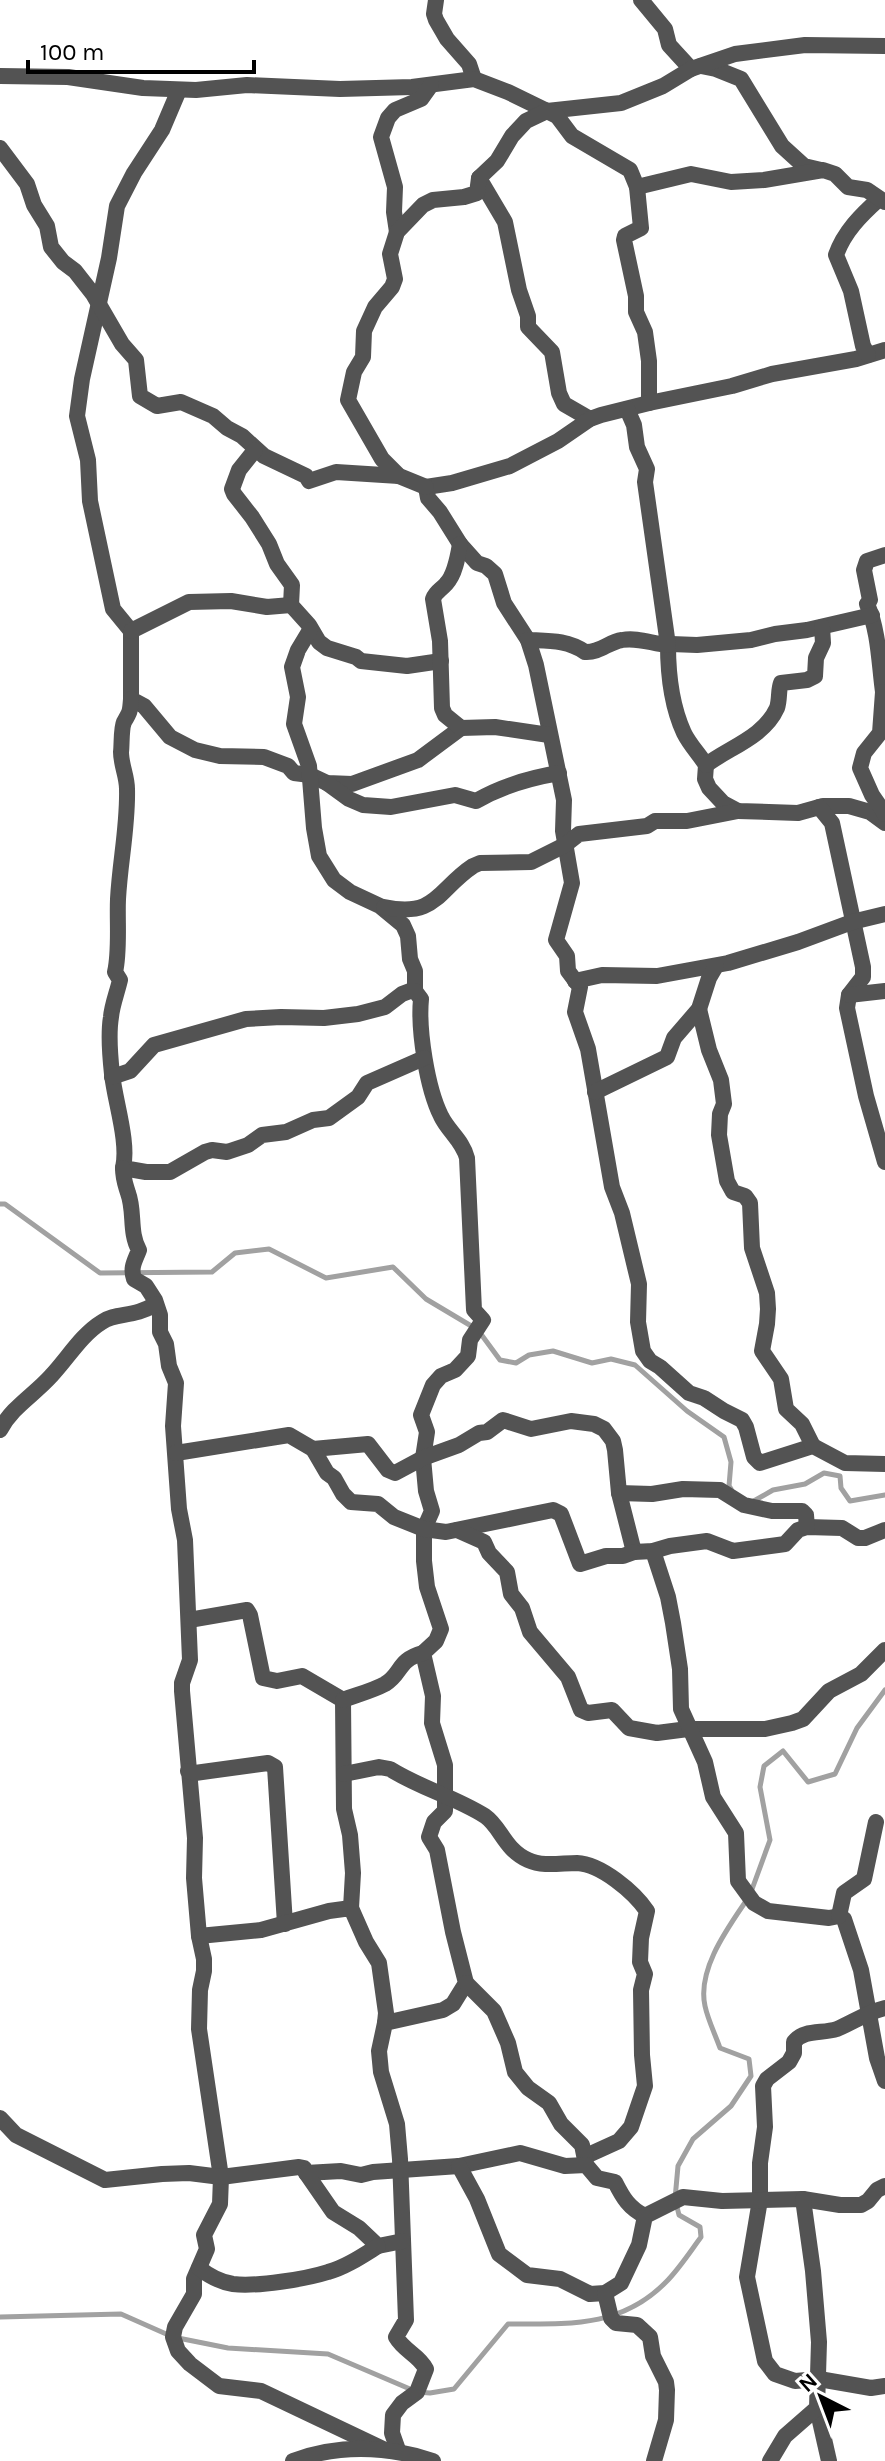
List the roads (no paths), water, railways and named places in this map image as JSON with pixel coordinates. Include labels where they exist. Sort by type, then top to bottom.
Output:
[{"type":"street","points":[[436,0],[436,20],[447,39],[469,64],[474,79]]},
{"type":"street","points":[[641,0],[665,29],[669,45],[695,67],[716,69],[741,79],[782,146],[804,166],[835,174],[848,187],[867,190],[882,200],[860,215],[836,255],[851,291],[868,355]]},
{"type":"street","points":[[399,476],[379,455],[351,408],[347,394],[363,357],[364,331],[375,307],[395,279],[390,254],[397,232],[418,208],[433,200],[473,196],[479,189],[479,178],[497,161],[512,136],[526,121],[547,111],[621,103],[663,86],[695,67],[735,54],[789,46],[885,46]]},
{"type":"street","points":[[0,76],[68,77],[179,90],[247,85],[340,89],[431,85],[474,79],[557,116],[576,139],[630,170],[637,187],[641,228],[625,236],[624,240],[636,296],[636,312],[645,332],[649,403]]},
{"type":"street","points":[[397,232],[395,187],[381,137],[388,118],[395,110],[421,99],[431,85]]},
{"type":"street","points":[[179,90],[162,130],[117,206],[77,416],[88,460],[90,501],[113,609],[131,631],[131,699],[129,717],[123,724],[121,754],[127,785],[127,827],[122,839],[124,856],[117,922],[115,972],[120,980],[110,1018],[112,1077],[122,1126],[125,1158],[123,1184],[129,1193],[134,1241],[139,1250],[132,1264],[132,1273],[134,1279],[146,1286],[160,1312],[160,1332],[176,1383],[173,1418],[179,1509],[185,1540],[190,1660],[182,1683],[195,1838],[194,1878],[204,1959],[199,2029],[221,2177],[220,2204],[204,2235],[207,2249],[194,2279],[194,2294],[175,2327],[173,2337],[178,2351],[194,2369],[219,2386],[261,2391],[391,2450],[433,2461]]},
{"type":"street","points":[[0,148],[27,184],[34,205],[47,226],[51,247],[75,271],[99,303],[126,351],[136,360],[140,396],[157,406],[181,402],[213,416],[239,433],[255,450],[306,476],[309,481],[336,472],[399,476],[426,487],[452,483],[510,466],[558,441],[590,419],[885,350]]},
{"type":"street","points":[[637,187],[691,174],[731,182],[823,170]]},
{"type":"street","points":[[479,178],[503,215],[528,327],[552,352],[561,400],[590,419]]},
{"type":"street","points":[[627,409],[634,425],[637,447],[647,469],[645,482],[673,694],[680,723],[706,765],[705,779],[709,788],[723,803],[738,811]]},
{"type":"street","points":[[255,450],[239,470],[232,489],[292,585],[291,605],[319,642],[361,661],[407,666],[441,661]]},
{"type":"street","points":[[426,487],[428,498],[460,544],[477,563],[490,568],[499,580],[504,603],[528,640],[536,665],[564,800],[563,831],[571,889],[556,940],[567,956],[568,971],[581,990],[575,1012],[588,1049],[612,1187],[622,1213],[639,1284],[638,1322],[645,1356],[689,1393],[742,1420],[754,1457],[760,1463],[813,1446]]},
{"type":"street","points":[[460,544],[451,577],[433,599],[441,661],[442,708],[445,715],[461,728]]},
{"type":"street","points":[[885,555],[864,565],[876,605],[884,692],[880,733],[864,753],[860,768],[885,814]]},
{"type":"street","points":[[131,631],[189,602],[231,601],[267,607],[291,605]]},
{"type":"street","points":[[528,640],[563,642],[585,652],[623,639],[668,645],[751,640],[822,627],[876,605]]},
{"type":"street","points":[[706,765],[763,728],[778,705],[781,683],[815,676],[816,658],[823,643],[822,627]]},
{"type":"street","points":[[310,630],[292,667],[298,697],[294,724],[302,741],[310,775],[319,856],[338,883],[380,906],[407,932],[415,971],[415,991],[421,999],[419,1017],[432,1092],[440,1114],[466,1152],[474,1310],[483,1320],[470,1340],[468,1356],[455,1370],[436,1381],[421,1415],[427,1432],[423,1458],[426,1491],[432,1511],[424,1529],[424,1561],[427,1587],[441,1629],[436,1641],[423,1653],[412,1656],[397,1668],[393,1677],[384,1684],[343,1700]]},
{"type":"street","points":[[131,699],[144,706],[170,737],[195,750],[220,756],[264,757],[288,766],[294,773],[310,775],[327,783],[357,803],[391,807],[455,795],[476,801],[520,781],[559,773]]},
{"type":"street","points":[[327,783],[352,784],[418,760],[461,728],[495,727],[549,735]]},
{"type":"street","points":[[380,906],[420,909],[432,903],[473,866],[489,862],[531,862],[582,833],[647,826],[655,821],[687,821],[738,811],[798,813],[831,805],[870,812],[885,823]]},
{"type":"street","points":[[837,842],[849,806]]},
{"type":"street","points":[[819,807],[832,823],[863,972],[863,977],[849,995],[847,1008],[856,1055],[885,1162]]},
{"type":"street","points":[[575,981],[602,975],[657,976],[716,966],[885,914]]},
{"type":"street","points":[[595,1092],[665,1058],[674,1038],[699,1009],[716,966]]},
{"type":"street","points":[[112,1077],[130,1071],[146,1050],[154,1045],[246,1019],[358,1014],[385,1007],[402,994],[415,991]]},
{"type":"street","points":[[849,995],[885,991]]},
{"type":"street","points":[[699,1009],[709,1050],[721,1080],[724,1104],[719,1135],[727,1181],[733,1192],[745,1196],[750,1203],[752,1248],[769,1317],[762,1351],[781,1379],[786,1409],[802,1424],[813,1446],[845,1463],[885,1464]]},
{"type":"street","points":[[123,1168],[170,1172],[205,1152],[227,1152],[248,1145],[262,1135],[286,1132],[313,1120],[329,1118],[358,1097],[367,1083],[424,1058]]},
{"type":"street","points":[[0,1430],[10,1413],[50,1378],[85,1336],[102,1321],[143,1312],[155,1304]]},
{"type":"street","points":[[313,1449],[365,1443],[373,1448],[388,1470],[395,1473],[487,1432],[503,1420],[531,1429],[571,1421],[604,1429],[613,1441],[619,1493],[634,1552]]},
{"type":"street","points":[[176,1453],[289,1435],[313,1449],[327,1473],[351,1502],[378,1504],[394,1517],[424,1529],[446,1532],[553,1510],[561,1514],[580,1564],[606,1556],[623,1556],[707,1541],[733,1551],[785,1544],[798,1530],[807,1527],[842,1528],[858,1538],[885,1530]]},
{"type":"street","points":[[619,1493],[720,1490],[744,1505],[772,1511],[805,1512],[807,1527]]},
{"type":"street","points":[[457,1530],[484,1542],[489,1553],[504,1567],[511,1594],[522,1608],[530,1632],[565,1672],[583,1711],[612,1710],[634,1730],[657,1733],[688,1729],[765,1729],[798,1722],[829,1691],[861,1674],[885,1650]]},
{"type":"street","points":[[653,1551],[673,1623],[680,1669],[681,1709],[705,1762],[713,1797],[735,1830],[736,1874],[743,1891],[759,1908],[768,1911],[829,1918],[839,1916],[844,1919],[877,2011],[877,2058],[885,2081]]},
{"type":"street","points":[[189,1620],[247,1610],[263,1678],[277,1681],[302,1676],[343,1700]]},
{"type":"street","points":[[423,1653],[433,1696],[432,1723],[445,1765],[445,1811],[434,1822],[429,1837],[437,1850],[466,1983],[494,2011],[508,2043],[515,2072],[528,2088],[549,2103],[561,2124],[582,2145],[586,2161],[597,2178],[615,2182],[621,2197],[632,2209],[645,2216]]},
{"type":"street","points":[[343,1700],[344,1809],[353,1873],[351,1908],[379,1963],[386,2004],[379,2051],[381,2072],[397,2124],[406,2320],[396,2337],[422,2361],[426,2369],[417,2392],[402,2403],[393,2415],[391,2450]]},
{"type":"street","points":[[188,1771],[195,1773],[268,1763],[275,1767],[285,1924]]},
{"type":"street","points":[[306,2173],[341,2171],[361,2175],[459,2166],[520,2153],[565,2166],[586,2161],[619,2141],[631,2127],[645,2086],[641,1990],[645,1974],[640,1962],[647,1911],[641,1902],[594,1865],[553,1865],[530,1861],[504,1841],[489,1819],[390,1769],[379,1767],[344,1774]]},
{"type":"street","points":[[839,1916],[844,1893],[864,1879],[876,1822]]},
{"type":"street","points":[[199,1936],[261,1930],[351,1908]]},
{"type":"street","points":[[385,2023],[443,2010],[453,2004],[466,1983]]},
{"type":"street","points":[[877,2011],[839,2028],[798,2037],[789,2062],[767,2079],[763,2086],[765,2127],[760,2163],[760,2200],[747,2277],[765,2361],[780,2377],[795,2381],[819,2379],[871,2388],[885,2386]]},
{"type":"street","points":[[0,2118],[16,2135],[99,2179],[176,2173],[221,2177],[304,2168],[333,2212],[359,2228],[378,2246]]},
{"type":"street","points":[[459,2166],[477,2199],[499,2254],[527,2275],[560,2279],[590,2294],[605,2293],[621,2283],[639,2245],[645,2216]]},
{"type":"street","points":[[645,2216],[683,2197],[722,2201],[803,2199],[861,2205],[885,2186]]},
{"type":"street","points":[[803,2199],[815,2298],[819,2379],[817,2408],[829,2461]]},
{"type":"street","points":[[199,2268],[211,2277],[234,2284],[273,2282],[327,2273],[378,2246],[403,2241]]},
{"type":"street","points":[[605,2293],[611,2318],[616,2323],[641,2327],[650,2337],[653,2356],[666,2382],[666,2420],[654,2461]]},
{"type":"street","points":[[770,2461],[785,2436],[817,2408]]},
{"type":"street","points":[[293,2461],[346,2449],[391,2450]]},
{"type":"waterway","points":[[0,1204],[5,1204],[100,1273],[212,1272],[235,1253],[269,1249],[326,1278],[393,1267],[426,1299],[478,1330],[500,1360],[516,1363],[529,1355],[553,1351],[592,1363],[611,1359],[635,1365],[687,1411],[724,1437],[731,1462],[731,1489]]},
{"type":"waterway","points":[[752,1502],[773,1490],[805,1484],[824,1473],[840,1476],[841,1488],[850,1501],[885,1495]]},
{"type":"waterway","points":[[751,1892],[770,1840],[760,1787],[764,1766],[783,1751],[808,1782],[835,1774],[857,1728],[885,1690]]},
{"type":"waterway","points":[[0,2317],[121,2314],[173,2337],[228,2348],[328,2354],[417,2392],[430,2393],[454,2389],[508,2324],[572,2323],[612,2316],[631,2308],[666,2282],[701,2237],[700,2227],[679,2215],[675,2199],[678,2166],[693,2139],[731,2106],[751,2076],[749,2059],[720,2048],[706,2011],[704,1992],[705,1978],[715,1950],[746,1901]]}]
